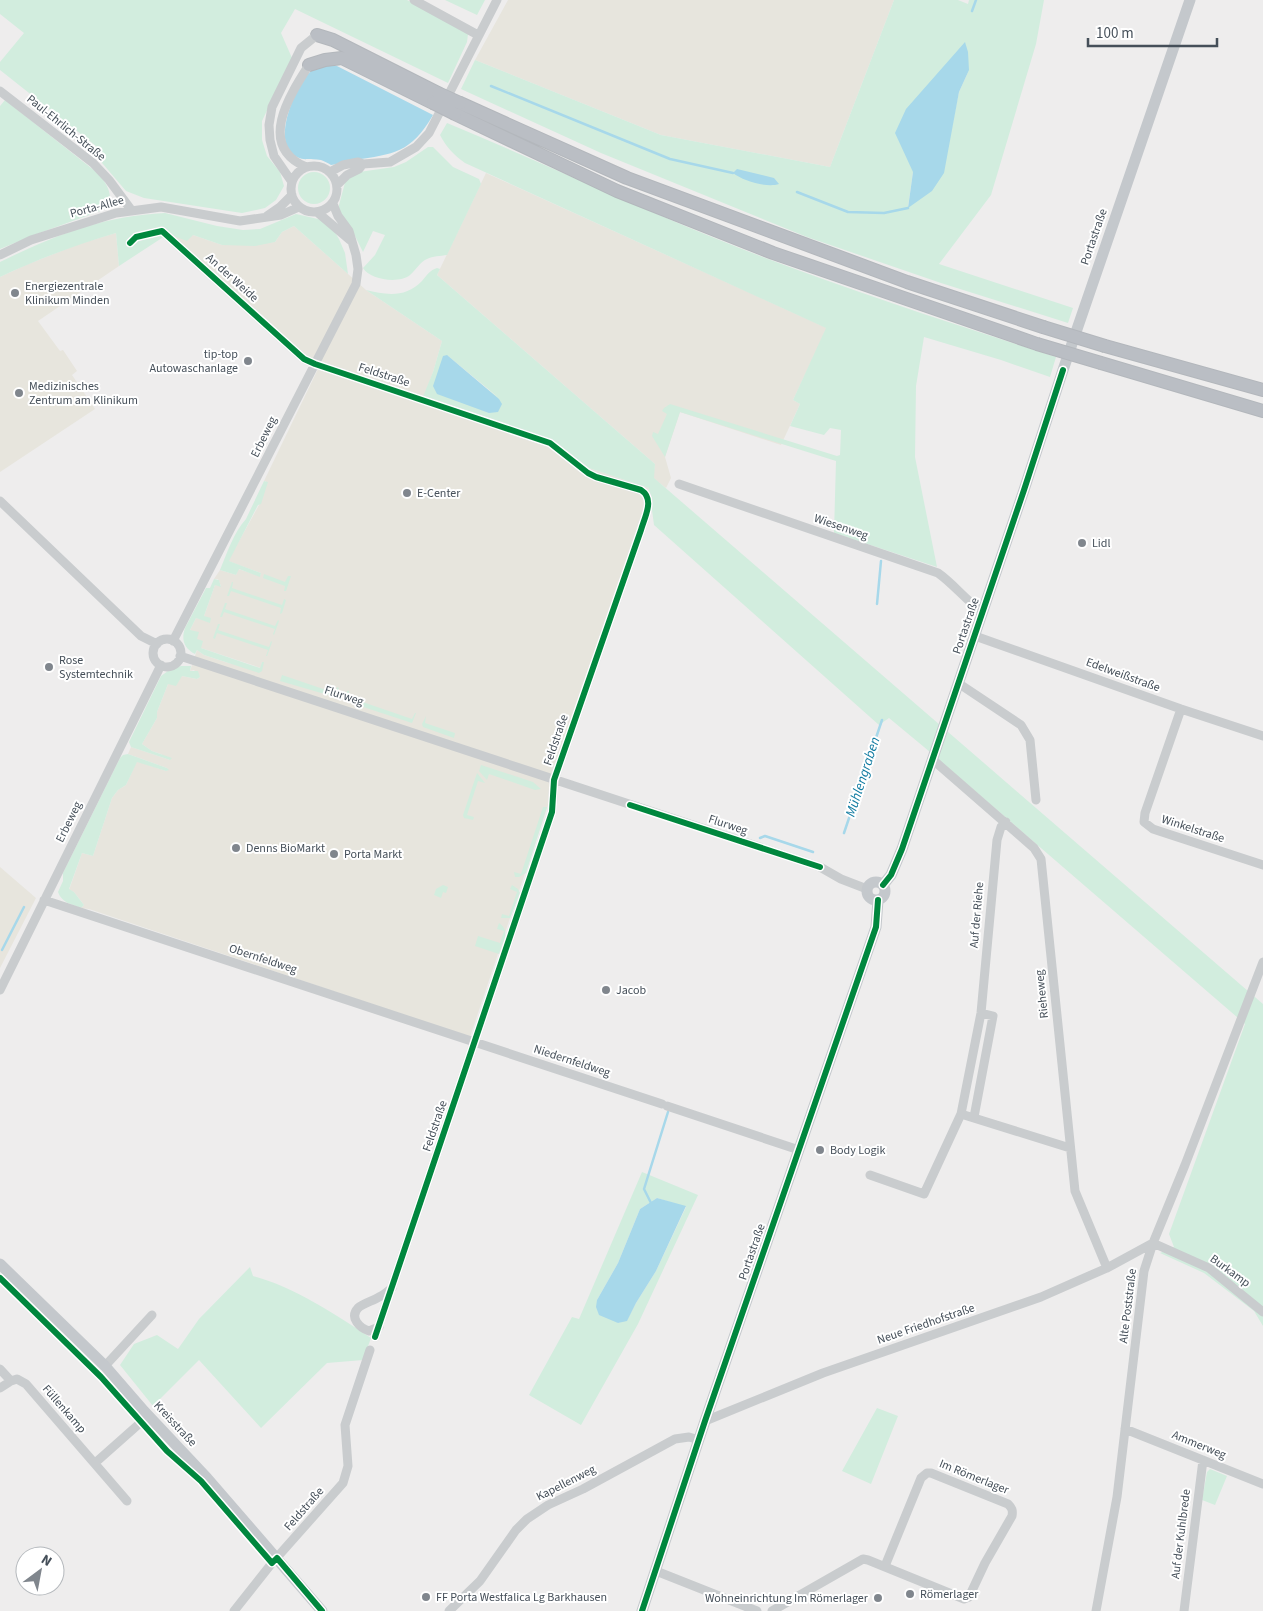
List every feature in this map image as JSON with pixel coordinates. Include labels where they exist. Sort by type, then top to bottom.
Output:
[{"type":"highway","points":[[317,35],[333,40],[435,98]]},
{"type":"highway","points":[[309,65],[325,60],[342,58],[457,108],[628,178],[907,282],[1105,346],[1263,390]]},
{"type":"highway","points":[[457,108],[617,191],[764,250],[1037,344],[1263,410]]},
{"type":"highway","points":[[1194,371],[1263,383]]},
{"type":"main road","name":"Portastraße","points":[[883,885],[898,861],[1190,0]]},
{"type":"main road","points":[[875,882],[883,885],[885,895],[878,900],[869,898],[867,889],[870,884],[875,882]]},
{"type":"main road","name":"Portastraße","points":[[642,1611],[705,1421],[876,927],[878,900]]},
{"type":"main road","name":"Kreisstraße","points":[[0,1264],[105,1366],[148,1416],[207,1478],[322,1611]]},
{"type":"street","points":[[414,0],[478,35]]},
{"type":"street","points":[[330,172],[343,165],[358,162],[363,164],[390,162],[416,147],[428,133],[496,0]]},
{"type":"street","points":[[292,182],[274,156],[269,125],[272,107],[301,48],[317,35]]},
{"type":"street","points":[[306,168],[294,163],[283,150],[280,124],[287,104],[309,65]]},
{"type":"street","name":"Paul-Ehrlich-Straße","points":[[0,91],[93,163],[109,180],[132,211]]},
{"type":"street","points":[[337,185],[363,164]]},
{"type":"street","points":[[318,166],[330,172],[337,185],[336,198],[333,204],[323,211],[310,212],[299,207],[292,195],[292,182],[295,176],[306,168],[318,166]]},
{"type":"street","points":[[264,218],[280,207],[292,195]]},
{"type":"street","name":"Erbeweg","points":[[173,641],[356,284],[358,269],[356,255],[350,240],[349,231],[338,216],[333,204]]},
{"type":"street","name":"Porta-Allee","points":[[0,255],[31,240],[116,213],[161,207],[240,221],[281,215],[299,207]]},
{"type":"street","points":[[317,212],[350,240]]},
{"type":"street","name":"An der Weide","points":[[130,243],[136,237],[162,230],[304,359],[315,364]]},
{"type":"street","name":"Feldstraße","points":[[315,364],[550,442],[588,473],[641,490],[647,494],[649,500],[641,530],[554,780],[552,812],[375,1337]]},
{"type":"street","name":"Wiesenweg","points":[[679,484],[938,573],[983,612]]},
{"type":"street","points":[[0,501],[141,636],[156,644]]},
{"type":"street","name":"Edelweißstraße","points":[[975,636],[1181,710],[1263,736]]},
{"type":"street","points":[[164,640],[173,641],[179,646],[180,656],[174,665],[165,667],[161,665],[154,656],[156,644],[164,640]]},
{"type":"street","name":"Flurweg","points":[[180,656],[820,867],[841,880],[867,889]]},
{"type":"street","name":"Erbeweg","points":[[0,990],[161,665]]},
{"type":"street","points":[[958,683],[1021,724],[1030,740],[1036,800]]},
{"type":"street","name":"Winkelstraße","points":[[1181,710],[1145,813],[1144,822],[1153,829],[1263,865]]},
{"type":"street","name":"Rieheweg","points":[[932,759],[1006,822],[1034,848],[1041,858],[1075,1191],[1107,1268]]},
{"type":"street","name":"Auf der Riehe","points":[[870,1175],[924,1194],[961,1114],[981,1013],[997,840],[1001,828],[1006,822]]},
{"type":"street","name":"Obernfeldweg","points":[[44,900],[475,1042]]},
{"type":"street","name":"Alte Poststraße","points":[[1096,1611],[1118,1497],[1144,1271],[1153,1243],[1263,962]]},
{"type":"street","points":[[974,1117],[993,1016],[981,1013]]},
{"type":"street","name":"Niedernfeldweg","points":[[475,1042],[799,1150]]},
{"type":"street","points":[[961,1114],[1070,1148]]},
{"type":"street","name":"Neue Friedhofstraße","points":[[705,1421],[823,1373],[1041,1297],[1107,1268],[1153,1243]]},
{"type":"street","name":"Burkamp","points":[[1153,1243],[1209,1268],[1263,1312]]},
{"type":"street","points":[[378,1326],[369,1331],[360,1329],[355,1321],[356,1312],[359,1307],[379,1298],[392,1287]]},
{"type":"street","points":[[105,1366],[152,1315]]},
{"type":"street","name":"Feldstraße","points":[[234,1611],[277,1558],[343,1483],[348,1466],[345,1425],[370,1350]]},
{"type":"street","name":"Füllenkamp","points":[[0,1369],[11,1380],[16,1379],[26,1384],[127,1501]]},
{"type":"street","points":[[0,1388],[11,1380]]},
{"type":"street","points":[[95,1463],[148,1416]]},
{"type":"street","name":"Ammerweg","points":[[1125,1429],[1263,1484]]},
{"type":"street","name":"Kapellenweg","points":[[449,1611],[480,1581],[516,1530],[548,1504],[583,1489],[675,1439],[689,1437],[699,1440]]},
{"type":"street","name":"Auf der Kuhlbrede","points":[[1184,1611],[1203,1460]]},
{"type":"street","name":"Im Römerlager","points":[[772,1611],[863,1559],[885,1566],[964,1599],[968,1597],[1012,1516],[1012,1508],[1008,1504],[928,1473],[921,1478],[885,1566]]},
{"type":"street","points":[[656,1571],[757,1611]]},
{"type":"shaded area","points":[[508,0],[894,0],[830,167],[661,135],[475,60]]},
{"type":"shaded area","points":[[486,173],[827,328],[793,400],[800,404],[781,445],[680,412],[665,457],[671,478],[666,488],[653,478],[655,464],[437,275]]},
{"type":"shaded area","points":[[294,226],[366,290],[442,341],[423,399],[550,439],[589,468],[649,488],[638,537],[470,1037],[89,909],[81,908],[84,905],[74,892],[69,890],[82,853],[93,856],[112,798],[118,790],[126,785],[137,761],[166,771],[168,770],[128,754],[131,747],[170,760],[142,744],[157,718],[157,712],[168,684],[182,676],[197,679],[200,677],[194,670],[190,671],[197,650],[204,655],[225,662],[262,671],[262,662],[261,668],[201,648],[190,630],[196,618],[210,622],[204,616],[215,585],[221,586],[218,579],[214,579],[220,570],[236,575],[238,569],[260,576],[261,573],[228,561],[259,505],[266,481],[264,481],[318,369],[168,234],[193,235],[222,245],[275,242],[282,232]]},
{"type":"shaded area","points":[[116,233],[119,266],[38,321],[60,351],[63,350],[77,371],[72,375],[95,409],[0,472],[0,277],[79,244]]},
{"type":"shaded area","points":[[0,867],[36,898],[0,968]]},
{"type":"green space","points":[[0,0],[407,0],[461,28],[468,34],[467,42],[448,83],[295,9],[281,33],[292,58],[262,121],[262,140],[267,156],[280,172],[284,186],[276,200],[265,208],[242,213],[144,198],[126,191],[97,157],[94,150],[96,146],[0,70],[0,62],[24,33],[0,14]]},
{"type":"green space","points":[[445,0],[485,0],[477,15]]},
{"type":"green space","points":[[894,0],[958,0],[968,4],[969,0],[1044,0],[1036,44],[991,195],[939,264],[1073,308],[1068,323],[941,283],[807,237],[601,153],[461,89],[475,60],[661,135],[830,167]],"holes":[[[969,70],[959,92],[950,136],[908,207],[913,172]]]},
{"type":"green space","points":[[5,100],[100,175],[108,188],[110,197],[107,206],[103,210],[0,249],[0,106]]},
{"type":"green space","points":[[447,123],[668,219],[781,264],[859,292],[1056,357],[1050,377],[924,337],[916,386],[915,457],[937,567],[834,533],[836,461],[680,412],[665,457],[652,436],[653,432],[658,434],[667,414],[662,411],[670,404],[837,456],[840,455],[841,430],[830,428],[824,435],[790,426],[800,404],[793,400],[826,328],[465,163],[457,157],[440,135]]},
{"type":"green space","points":[[428,147],[433,147],[453,167],[479,179],[481,184],[447,255],[425,260],[405,278],[392,280],[378,278],[363,268],[375,255],[385,235],[373,231],[363,252],[339,211],[346,179],[359,172],[394,167],[406,162]]},
{"type":"green space","points":[[314,172],[320,173],[325,177],[329,182],[329,194],[325,199],[320,203],[314,204],[308,203],[303,199],[299,194],[298,188],[299,182],[303,177],[308,173]]},
{"type":"green space","points":[[165,213],[217,226],[243,230],[260,229],[296,214],[324,221],[333,229],[339,239],[345,253],[348,274],[294,226],[282,232],[275,242],[255,246],[222,245],[193,235],[187,241],[168,234],[119,266],[116,233],[57,253],[0,277],[0,262],[60,235],[121,218]]},
{"type":"green space","points":[[435,269],[440,269],[437,275],[655,464],[654,478],[1263,1004],[1263,1326],[1254,1311],[1204,1273],[1160,1253],[1174,1247],[1169,1234],[1245,1024],[889,718],[879,725],[654,525],[649,488],[589,468],[550,439],[422,399],[433,372],[442,341],[366,290],[388,294],[403,293],[416,286]],"holes":[[[443,356],[448,356],[499,398]]]},
{"type":"green space","points":[[264,481],[268,482],[261,504],[258,505],[229,561],[261,573],[260,577],[239,569],[236,575],[220,570],[234,536],[246,519]]},
{"type":"green space","points":[[264,574],[285,582],[288,576],[291,576],[286,591],[284,591],[285,586],[263,578]]},
{"type":"green space","points":[[214,579],[219,580],[221,587],[215,585],[204,616],[211,618],[210,623],[196,618],[190,630],[199,632],[197,639],[203,641],[201,648],[260,668],[262,662],[264,662],[262,671],[259,673],[204,655],[197,650],[195,654],[184,643],[185,628],[206,588],[210,588]]},
{"type":"green space","points":[[232,582],[232,588],[282,605],[284,599],[286,600],[282,613],[280,614],[281,608],[231,591],[229,596],[227,596]]},
{"type":"green space","points":[[225,603],[227,603],[225,609],[275,626],[278,620],[274,635],[275,629],[224,612],[222,617],[220,617]]},
{"type":"green space","points":[[218,624],[220,624],[218,630],[269,647],[271,641],[267,656],[268,650],[217,633],[215,639],[213,638]]},
{"type":"green space","points":[[181,666],[191,666],[190,671],[198,671],[200,677],[197,679],[182,676],[176,686],[168,684],[157,712],[157,718],[142,744],[152,751],[172,758],[170,760],[131,747],[129,742],[161,676]]},
{"type":"green space","points":[[282,675],[335,693],[337,687],[339,688],[335,697],[280,681]]},
{"type":"green space","points":[[347,691],[349,691],[348,697],[412,719],[416,713],[412,723],[345,701]]},
{"type":"green space","points":[[426,716],[425,723],[455,733],[454,738],[423,727],[422,724]]},
{"type":"green space","points":[[128,754],[169,770],[166,771],[137,762],[126,785],[118,790],[112,798],[93,856],[82,853],[69,889],[74,892],[84,905],[81,908],[67,903],[60,896],[58,892],[63,881],[63,873],[120,758]]},
{"type":"green space","points":[[481,765],[533,782],[541,789],[535,790],[489,774],[487,780],[479,771]]},
{"type":"green space","points":[[477,773],[485,783],[478,781],[467,815],[474,817],[473,820],[464,818],[463,815]]},
{"type":"green space","points":[[543,807],[547,807],[526,873],[515,877],[514,872],[521,874]]},
{"type":"green space","points":[[443,885],[448,887],[446,893],[443,892],[441,898],[434,895],[436,889]]},
{"type":"green space","points":[[512,885],[520,893],[510,918],[501,918],[502,914],[509,916],[517,892],[510,889]]},
{"type":"green space","points":[[499,923],[503,926],[505,933],[499,954],[475,946],[478,936],[500,943],[504,931],[497,929]]},
{"type":"green space","points":[[642,1172],[698,1195],[638,1324],[581,1425],[529,1395],[572,1317],[579,1319]],"holes":[[[657,1198],[686,1207],[656,1271],[627,1320],[618,1323],[597,1300],[618,1263],[640,1209]]]},
{"type":"green space","points":[[250,1267],[253,1276],[299,1294],[371,1338],[363,1360],[327,1363],[261,1428],[199,1360],[153,1406],[120,1365],[134,1344],[157,1335],[178,1349],[199,1319]]},
{"type":"green space","points":[[877,1408],[898,1416],[871,1484],[842,1471]]},
{"type":"green space","points":[[1210,1469],[1227,1476],[1215,1505],[1202,1500],[1207,1472]]},
{"type":"water","points":[[965,42],[968,52],[969,70],[959,92],[944,173],[932,191],[908,208],[913,172],[895,133],[906,109]]},
{"type":"water","points":[[329,64],[337,66],[433,115],[417,137],[400,150],[391,153],[331,165],[321,160],[298,158],[291,153],[286,145],[286,123],[289,111],[305,78],[313,70]]},
{"type":"water","points":[[737,169],[774,178],[779,184],[768,185],[749,181],[733,173]]},
{"type":"water","points":[[447,355],[499,399],[502,404],[498,412],[489,413],[437,394],[433,386],[443,356]]},
{"type":"water","points":[[657,1198],[686,1206],[656,1271],[627,1321],[618,1323],[599,1315],[596,1307],[597,1300],[618,1263],[640,1209]]},
{"type":"waterway","points":[[972,11],[976,0]]},
{"type":"waterway","points":[[491,86],[670,159],[733,173]]},
{"type":"waterway","points":[[797,192],[848,212],[884,213],[908,208]]},
{"type":"waterway","name":"Mühlengraben","points":[[877,604],[881,561]]},
{"type":"waterway","name":"Mühlengraben","points":[[844,833],[882,720]]},
{"type":"waterway","name":"Mühlengraben","points":[[760,838],[765,836],[813,852]]},
{"type":"waterway","points":[[2,950],[24,907]]},
{"type":"waterway","name":"Mühlengraben","points":[[652,1205],[644,1189],[668,1112]]},
{"type":"cycle path","points":[[130,243],[136,237],[162,231],[304,359],[550,443],[588,473],[641,490],[647,498],[648,508],[645,519],[554,780],[552,812],[375,1337]]},
{"type":"cycle path","points":[[883,885],[891,875],[902,849],[1063,370]]},
{"type":"cycle path","points":[[630,805],[820,867]]},
{"type":"cycle path","points":[[642,1611],[705,1421],[876,927],[878,900]]},
{"type":"cycle path","points":[[0,1278],[101,1377],[167,1451],[201,1481],[272,1563],[277,1558],[322,1611]]},
{"type":"place","name":"Energiezentrale Klinikum Minden","points":[[15,293]]},
{"type":"place","name":"tip-top Autowaschanlage","points":[[248,361]]},
{"type":"place","name":"Medizinisches Zentrum am Klinikum","points":[[19,393]]},
{"type":"place","name":"E-Center","points":[[407,493]]},
{"type":"place","name":"Lidl","points":[[1082,543]]},
{"type":"place","name":"Rose Systemtechnik","points":[[49,667]]},
{"type":"place","name":"Denns BioMarkt","points":[[236,848]]},
{"type":"place","name":"Porta Markt","points":[[334,854]]},
{"type":"place","name":"Jacob","points":[[606,990]]},
{"type":"place","name":"Body Logik","points":[[820,1150]]},
{"type":"place","name":"Römerlager","points":[[910,1594]]},
{"type":"place","name":"FF Porta Westfalica Lg Barkhausen","points":[[426,1597]]},
{"type":"place","name":"Wohneinrichtung Im Römerlager","points":[[878,1598]]}]
